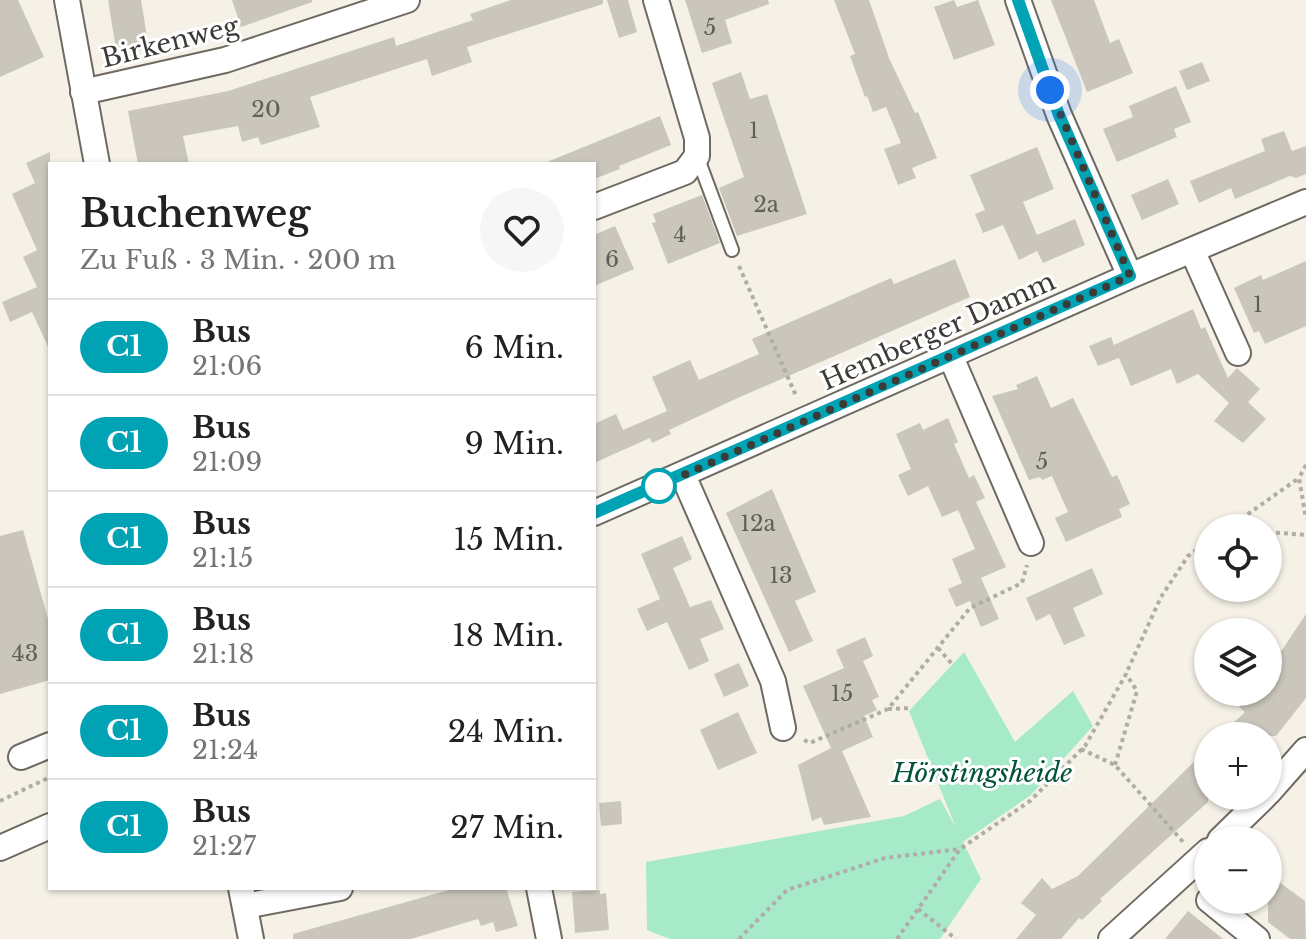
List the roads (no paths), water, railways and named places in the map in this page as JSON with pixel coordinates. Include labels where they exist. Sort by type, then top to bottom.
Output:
[{"type":"street","points":[[67,0],[97,162]]},
{"type":"street","name":"Birkenweg","points":[[83,92],[225,60],[365,6],[407,0]]},
{"type":"street","points":[[596,206],[691,164],[697,138],[656,0]]},
{"type":"street","points":[[1018,0],[1059,115],[1130,276]]},
{"type":"street","name":"Hemberger Damm","points":[[596,512],[1130,276],[1306,202]]},
{"type":"street","points":[[1192,250],[1238,353]]},
{"type":"street","points":[[951,357],[1031,543]]},
{"type":"street","points":[[683,475],[773,681],[783,728]]},
{"type":"street","points":[[21,757],[48,746]]},
{"type":"street","points":[[1282,777],[1306,750]]},
{"type":"street","points":[[1234,826],[1251,810]]},
{"type":"street","points":[[0,848],[48,827]]},
{"type":"street","points":[[1111,939],[1194,865]]},
{"type":"street","points":[[251,939],[243,897],[318,890]]},
{"type":"street","points":[[539,890],[549,939]]},
{"type":"street","points":[[1226,914],[1257,939]]},
{"type":"lane","points":[[691,164],[732,250]]},
{"type":"park label","name":"Hörstingsheide","points":[[982,773]]}]
